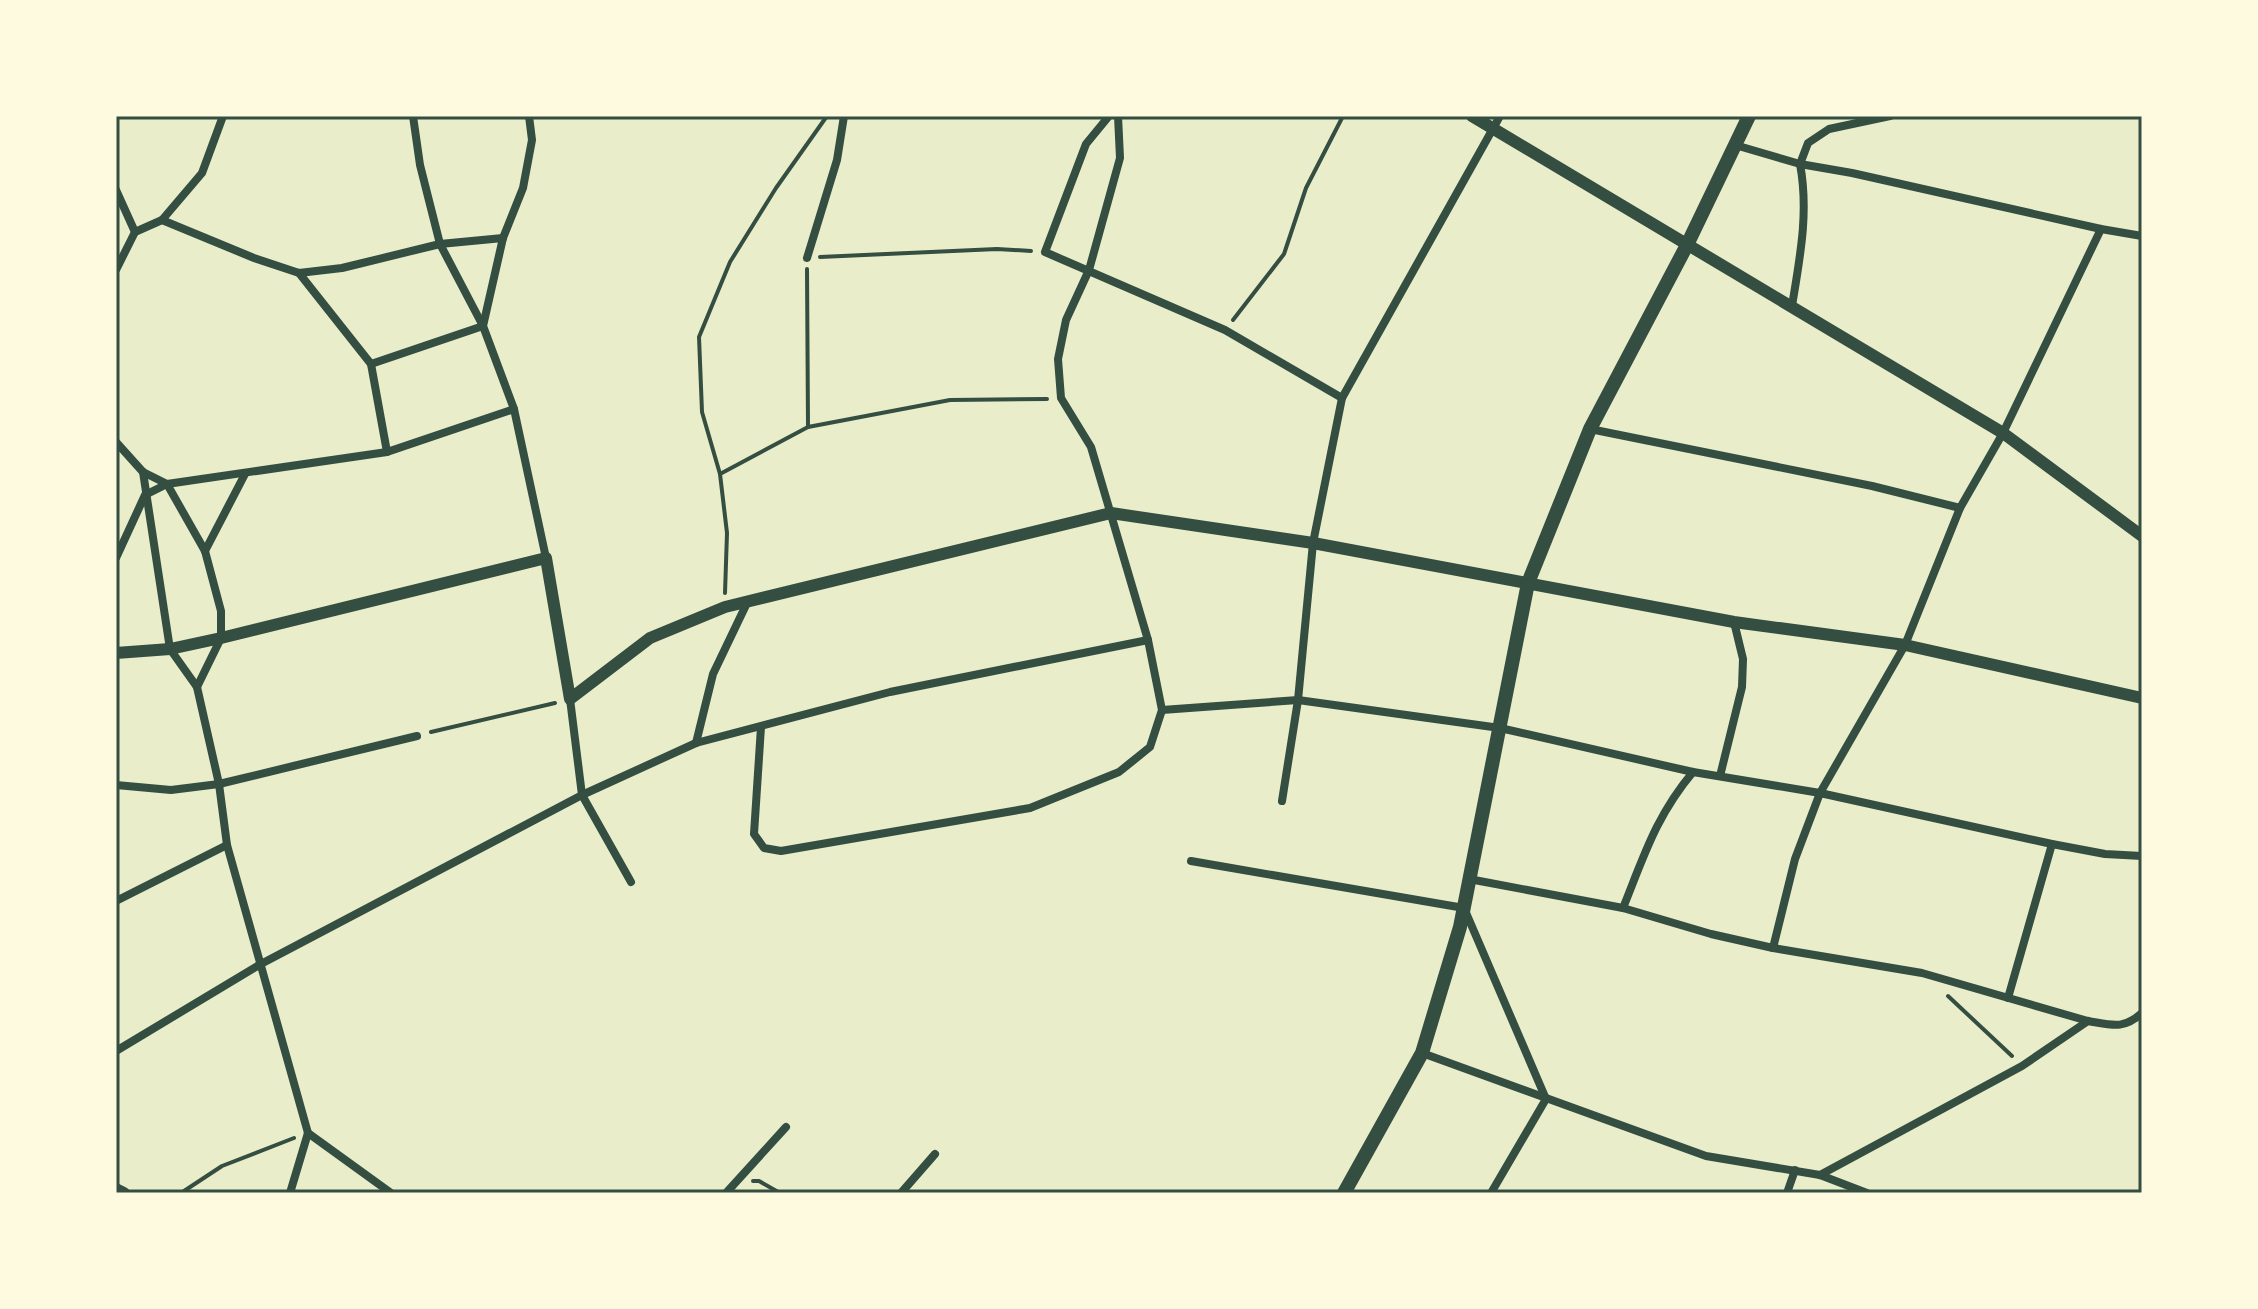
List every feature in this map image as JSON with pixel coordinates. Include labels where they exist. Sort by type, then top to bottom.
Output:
[{"type":"main road","points":[[1344,1193],[1422,1053],[1464,908],[1528,583],[1590,429],[1687,245],[1749,116]]},
{"type":"street","points":[[116,270],[135,232],[162,220],[202,173],[223,116]]},
{"type":"street","points":[[413,116],[420,165],[440,244],[483,326],[514,409],[546,558],[570,699],[582,795],[631,882]]},
{"type":"street","points":[[483,326],[503,238],[523,188],[532,140],[529,116]]},
{"type":"street","points":[[807,258],[837,160],[844,116]]},
{"type":"street","points":[[1109,116],[1086,144],[1045,252],[1225,330],[1342,398]]},
{"type":"street","points":[[761,727],[754,834],[764,848],[781,851],[1030,808],[1119,772],[1150,747],[1162,710],[1148,640],[1091,447],[1061,398],[1058,359],[1066,320],[1089,270],[1120,158],[1118,116]]},
{"type":"street","points":[[1472,116],[2003,433],[2142,536]]},
{"type":"street","points":[[1282,801],[1298,700],[1313,543],[1342,398],[1500,116]]},
{"type":"street","points":[[1792,306],[1805,229],[1805,192],[1800,164],[1808,143],[1829,129],[1890,116]]},
{"type":"street","points":[[1735,145],[1800,164],[2142,236]]},
{"type":"street","points":[[116,190],[135,232]]},
{"type":"street","points":[[162,220],[299,273],[342,268],[440,244],[503,238]]},
{"type":"street","points":[[1773,948],[1795,859],[1820,793],[1905,645],[1960,508],[2003,433],[2101,229]]},
{"type":"street","points":[[299,273],[371,364],[387,452]]},
{"type":"street","points":[[371,364],[483,326]]},
{"type":"street","points":[[116,558],[145,495],[167,484],[387,452],[514,409]]},
{"type":"street","points":[[1590,429],[1872,486],[1960,508]]},
{"type":"street","points":[[116,442],[143,472],[167,484],[205,551],[221,611],[221,638],[197,687]]},
{"type":"street","points":[[143,472],[170,649],[197,687],[219,784],[227,845],[308,1133],[290,1193]]},
{"type":"street","points":[[205,551],[245,474]]},
{"type":"street","points":[[570,699],[650,638],[725,607],[1111,513],[1313,543],[1734,622],[1905,645],[2142,698]]},
{"type":"street","points":[[116,653],[170,649],[221,638],[546,558]]},
{"type":"street","points":[[696,743],[713,674],[747,603]]},
{"type":"street","points":[[1720,776],[1742,687],[1743,659],[1734,622]]},
{"type":"street","points":[[116,1051],[259,965],[582,795],[696,743],[890,692],[1148,640]]},
{"type":"street","points":[[1162,710],[1298,700],[1500,728],[1693,772],[1820,793],[2052,844],[2105,854],[2142,856]]},
{"type":"street","points":[[116,785],[171,790],[219,784],[417,736]]},
{"type":"street","points":[[1623,908],[1660,816],[1693,772]]},
{"type":"street","points":[[2008,998],[2052,844]]},
{"type":"street","points":[[116,901],[227,845]]},
{"type":"street","points":[[1191,861],[1464,908],[1546,1099]]},
{"type":"street","points":[[1469,879],[1623,908],[1711,934],[1773,948],[1922,973],[2088,1021],[2129,1024],[2142,1013]]},
{"type":"street","points":[[1820,1175],[2022,1066],[2088,1021]]},
{"type":"street","points":[[1422,1053],[1706,1156],[1820,1175],[1867,1193]]},
{"type":"street","points":[[1491,1193],[1546,1099]]},
{"type":"street","points":[[726,1193],[786,1127]]},
{"type":"street","points":[[308,1133],[391,1193]]},
{"type":"street","points":[[901,1193],[935,1154]]},
{"type":"street","points":[[1787,1193],[1795,1170]]},
{"type":"street","points":[[116,1189],[124,1193]]},
{"type":"path","points":[[725,607],[727,533],[720,474],[702,412],[699,337],[730,262],[776,188],[827,116]]},
{"type":"path","points":[[1225,330],[1284,254],[1306,188],[1343,116]]},
{"type":"path","points":[[808,427],[807,258],[997,249],[1045,252]]},
{"type":"path","points":[[720,474],[808,427],[950,400],[1061,398]]},
{"type":"path","points":[[417,736],[570,699]]},
{"type":"path","points":[[1922,973],[2022,1066]]},
{"type":"path","points":[[181,1193],[222,1166],[308,1133]]},
{"type":"path","points":[[737,1181],[759,1181],[780,1193]]}]
